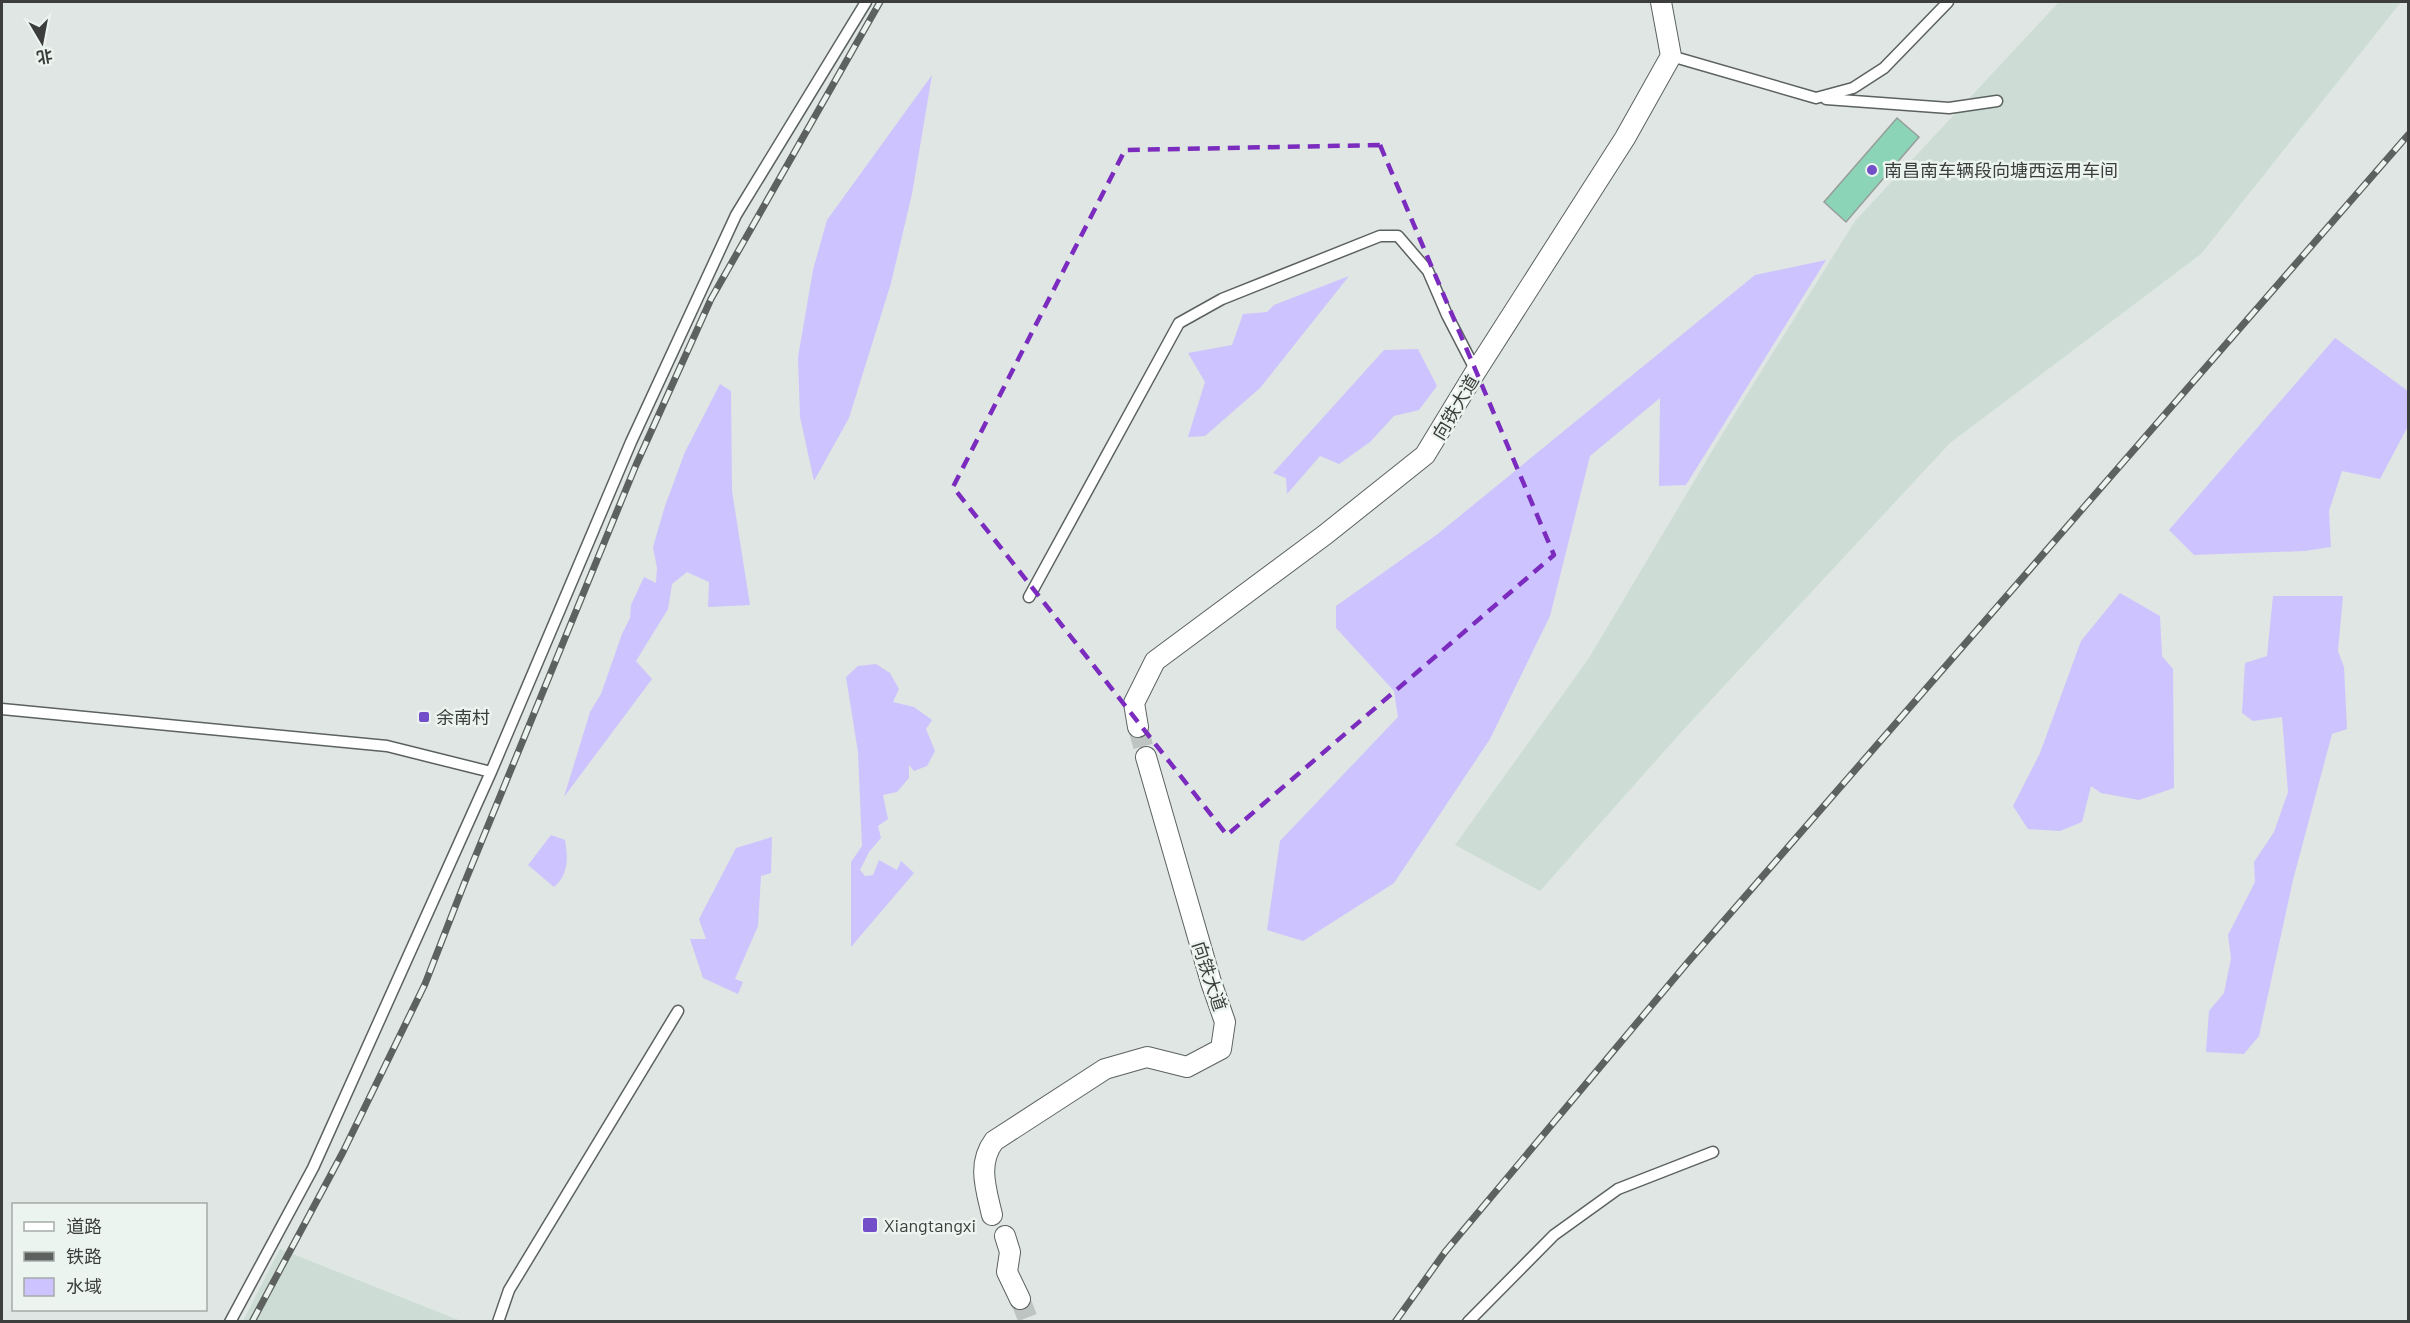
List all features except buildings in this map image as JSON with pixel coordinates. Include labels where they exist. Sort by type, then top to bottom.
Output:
[{"type":"street","points":[[1661,2],[1671,56]]},
{"type":"street","name":"向铁大道","points":[[1138,727],[1134,703],[1155,661],[1326,534],[1425,455],[1625,138],[1671,56]]},
{"type":"street","name":"向铁大道","points":[[992,1215],[984,1178],[986,1152],[994,1141],[1105,1069],[1147,1057],[1187,1067],[1221,1049],[1225,1022],[1210,982],[1146,757]]},
{"type":"street","points":[[1005,1236],[1010,1252],[1007,1272],[1020,1299]]},
{"type":"lane","points":[[230,1322],[313,1168],[491,772],[631,442],[736,215],[866,2]]},
{"type":"lane","points":[[1816,98],[1853,88],[1884,68],[1948,2]]},
{"type":"lane","points":[[1671,56],[1816,98],[1949,108],[1997,101]]},
{"type":"lane","points":[[1029,597],[1179,323],[1222,299],[1380,236],[1398,236],[1428,271],[1447,315],[1476,371]]},
{"type":"lane","points":[[2,710],[387,746],[491,772]]},
{"type":"lane","points":[[498,1322],[509,1290],[678,1011]]},
{"type":"lane","points":[[1468,1322],[1554,1236],[1618,1189],[1713,1152]]},
{"type":"highlighted area","points":[[1380,145],[1554,555],[1227,835],[953,487],[1125,150]]},
{"type":"shaded area","points":[[2059,2],[2401,2],[2201,254],[1950,443],[1684,729],[1540,891],[1455,845],[1589,658],[1721,436],[1855,221]]},
{"type":"shaded area","points":[[280,1249],[461,1321],[243,1321]]},
{"type":"water","points":[[932,75],[912,194],[891,283],[849,418],[814,481],[800,417],[798,357],[813,270],[827,220]]},
{"type":"water","points":[[1826,260],[1686,485],[1659,486],[1660,398],[1590,456],[1550,616],[1490,739],[1394,883],[1303,941],[1267,930],[1280,841],[1398,717],[1394,691],[1336,628],[1336,606],[1439,533],[1755,275]]},
{"type":"water","points":[[1349,276],[1260,388],[1205,436],[1188,437],[1205,382],[1188,353],[1232,345],[1243,314],[1267,312],[1274,305]]},
{"type":"water","points":[[2335,338],[2408,391],[2408,426],[2380,479],[2342,471],[2329,511],[2331,547],[2304,551],[2194,555],[2169,530]]},
{"type":"water","points":[[1418,349],[1437,386],[1419,410],[1394,416],[1370,442],[1339,464],[1320,456],[1287,494],[1286,478],[1273,473],[1384,350]]},
{"type":"water","points":[[720,384],[731,391],[732,491],[750,605],[708,607],[709,582],[687,572],[672,584],[668,609],[636,661],[652,679],[564,797],[590,712],[601,694],[630,618],[631,605],[644,577],[656,583],[657,568],[653,547],[665,506],[685,452]]},
{"type":"water","points":[[2120,593],[2160,616],[2162,656],[2173,669],[2174,788],[2139,800],[2101,793],[2091,786],[2082,822],[2060,831],[2028,829],[2013,806],[2040,753],[2081,641]]},
{"type":"water","points":[[2273,596],[2343,596],[2338,651],[2344,667],[2347,729],[2332,734],[2293,880],[2259,1036],[2244,1054],[2206,1052],[2209,1011],[2224,993],[2231,958],[2228,935],[2255,882],[2254,862],[2274,832],[2288,792],[2282,717],[2253,721],[2242,713],[2245,663],[2267,656]]},
{"type":"water","points":[[876,664],[890,673],[899,689],[893,702],[914,707],[932,720],[926,729],[935,751],[927,766],[914,771],[909,765],[909,778],[897,792],[883,795],[888,819],[878,826],[881,838],[869,852],[860,870],[865,876],[873,875],[879,860],[897,870],[901,861],[914,873],[851,947],[851,862],[862,846],[858,752],[846,677],[858,666]]},
{"type":"water","points":[[551,835],[565,840],[567,853],[565,871],[554,887],[528,865]]},
{"type":"water","points":[[772,837],[771,873],[761,876],[758,926],[735,979],[743,982],[738,994],[703,978],[690,939],[706,939],[699,919],[736,848]]},
{"type":"tunnel","points":[[1138,727],[1146,757]]},
{"type":"tunnel","points":[[1020,1299],[1029,1322]]},
{"type":"railway","points":[[252,1322],[343,1152],[425,984],[636,465],[711,299],[880,2]]},
{"type":"railway","points":[[1395,1322],[1445,1252],[1688,962],[2408,135]]},
{"type":"place","name":"南昌南车辆段向塘西运用车间","points":[[1872,170]]},
{"type":"place","name":"余南村","points":[[424,717]]},
{"type":"place","name":"Xiangtangxi","points":[[870,1225]]}]
